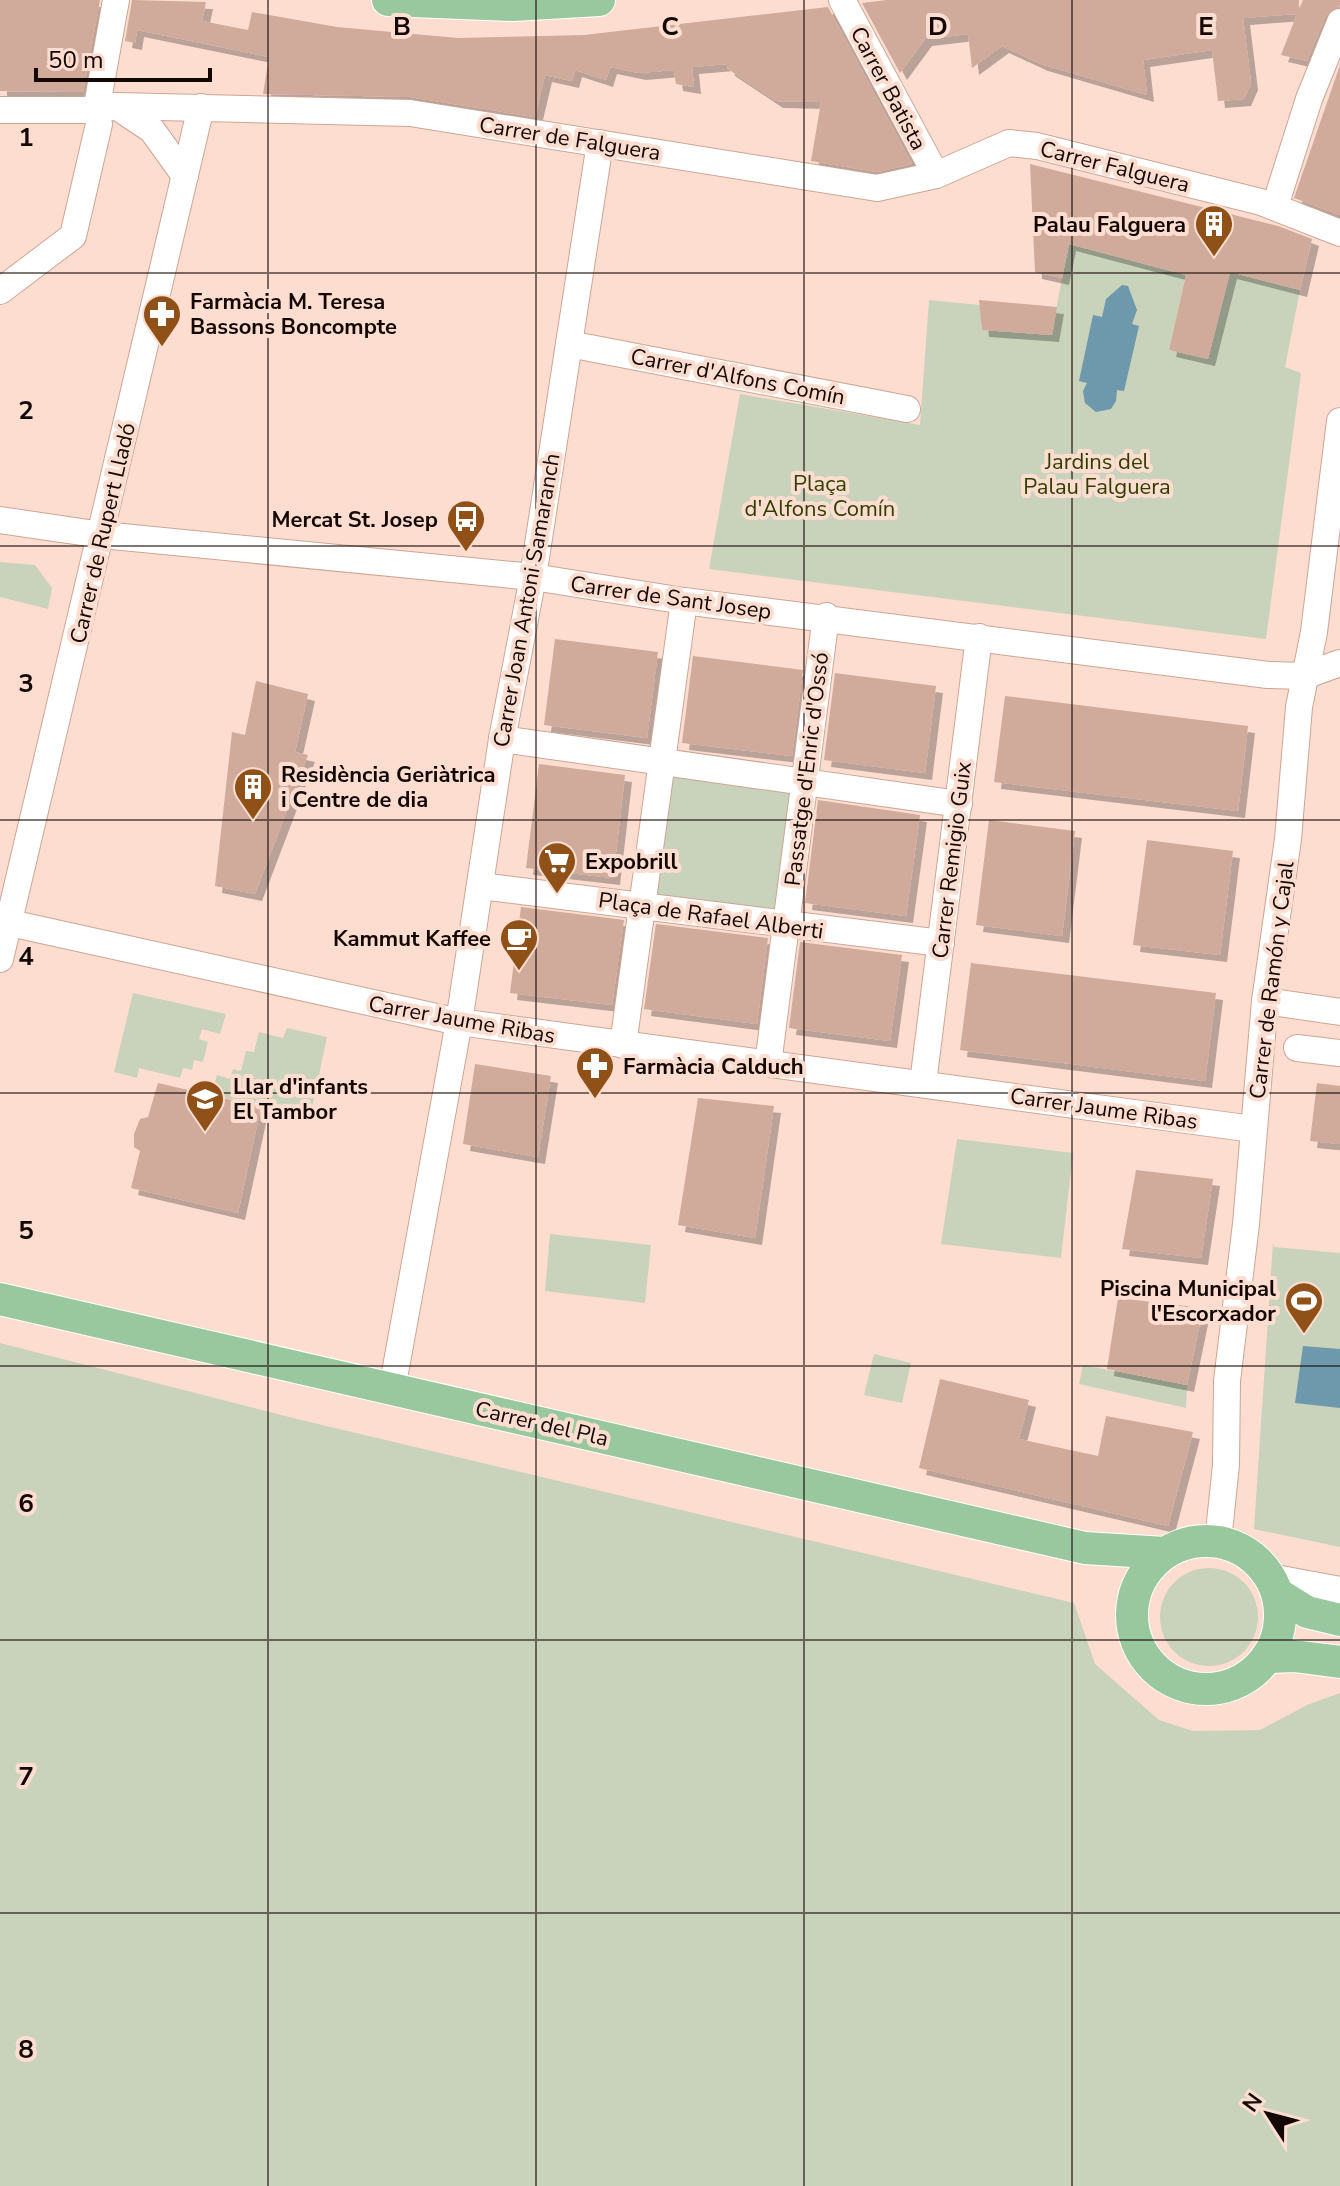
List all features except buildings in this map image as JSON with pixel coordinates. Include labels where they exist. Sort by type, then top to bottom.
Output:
[{"type":"main road","points":[[388,0],[513,5],[599,0]]},
{"type":"main road","name":"Carrer del Pla","points":[[0,1299],[1085,1548],[1165,1553]]},
{"type":"main road","points":[[1274,1586],[1279,1627],[1267,1657],[1252,1673],[1232,1685],[1210,1689],[1179,1684],[1161,1674],[1141,1651],[1132,1621],[1133,1600],[1147,1570],[1165,1553],[1194,1542],[1218,1541],[1245,1551],[1274,1586],[1307,1612],[1340,1620]]},
{"type":"main road","name":"Carrer del Pla","points":[[1085,1548],[1123,1582],[1133,1600]]},
{"type":"main road","points":[[1267,1657],[1294,1656],[1340,1662]]},
{"type":"street","points":[[0,291],[73,236],[104,110],[116,0]]},
{"type":"street","name":"Carrer Batista","points":[[842,0],[936,175]]},
{"type":"street","points":[[1275,206],[1309,99],[1340,22]]},
{"type":"street","points":[[0,110],[201,107]]},
{"type":"street","name":"Carrer de Falguera","points":[[201,107],[410,113],[877,188],[936,175]]},
{"type":"street","name":"Carrer de Rupert Lladó","points":[[0,959],[201,107]]},
{"type":"street","points":[[104,110],[152,130],[185,176]]},
{"type":"street","name":"Carrer Joan Antoni Samaranch","points":[[392,1389],[459,1022],[502,739],[533,577],[600,143]]},
{"type":"street","name":"Carrer Falguera","points":[[936,175],[1009,143],[1037,146],[1275,206],[1340,233]]},
{"type":"street","name":"Carrer d'Alfons Comín","points":[[569,344],[907,409]]},
{"type":"street","name":"Carrer de Ramón y Cajal","points":[[1218,1541],[1226,1465],[1227,1381],[1265,1001],[1288,839],[1304,676],[1314,632],[1340,421]]},
{"type":"street","name":"Carrer de Sant Josep","points":[[0,520],[102,535],[533,577],[684,601],[826,616],[1268,675],[1304,676],[1340,663]]},
{"type":"street","points":[[623,1045],[684,601]]},
{"type":"street","name":"Passatge d'Enric d'Ossó","points":[[768,1064],[826,616]]},
{"type":"street","name":"Carrer Remigio Guix","points":[[923,1083],[979,637]]},
{"type":"street","points":[[502,739],[959,804]]},
{"type":"street","name":"Plaça de Rafael Alberti","points":[[481,886],[941,943]]},
{"type":"street","name":"Carrer Jaume Ribas","points":[[10,923],[459,1022],[1253,1129]]},
{"type":"street","points":[[1265,1001],[1340,1012]]},
{"type":"street","points":[[1297,1048],[1340,1053]]},
{"type":"street","points":[[1274,1586],[1340,1590]]},
{"type":"green space","name":"Jardins del Palau Falguera","points":[[1069,244],[1186,275],[1169,350],[1208,358],[1230,272],[1300,290],[1285,367],[1301,373],[1266,639],[709,569],[740,394],[920,425],[929,300],[980,305],[982,330],[1051,335]]},
{"type":"green space","points":[[0,562],[35,565],[52,588],[48,609],[0,597]]},
{"type":"green space","points":[[670,773],[792,790],[775,915],[654,898]]},
{"type":"green space","points":[[133,993],[226,1014],[220,1034],[202,1029],[199,1039],[208,1042],[203,1062],[194,1060],[192,1070],[183,1068],[180,1078],[139,1068],[137,1078],[114,1072]]},
{"type":"green space","points":[[287,1028],[327,1037],[310,1117],[211,1095],[217,1075],[230,1079],[233,1069],[241,1071],[246,1051],[254,1052],[259,1032],[283,1038]]},
{"type":"green space","points":[[957,1139],[1073,1153],[1061,1258],[941,1244]]},
{"type":"green space","points":[[550,1234],[651,1245],[645,1303],[545,1291]]},
{"type":"green space","name":"Piscina Municipal l'Escorxador","points":[[1273,1243],[1274,1247],[1340,1253],[1340,1547],[1254,1529]]},
{"type":"green space","points":[[0,1343],[297,1419],[1074,1603],[1095,1664],[1159,1720],[1193,1731],[1260,1730],[1307,1705],[1340,1693],[1340,2186],[0,2186]]},
{"type":"green space","points":[[874,1354],[911,1363],[902,1403],[864,1395]]},
{"type":"green space","points":[[1083,1365],[1187,1385],[1186,1408],[1079,1384]]},
{"type":"green space","points":[[1209,1568],[1228,1572],[1244,1582],[1254,1598],[1258,1617],[1254,1636],[1244,1652],[1228,1662],[1209,1666],[1190,1662],[1174,1652],[1164,1636],[1160,1617],[1164,1598],[1174,1582],[1190,1572]]},
{"type":"water","points":[[1122,285],[1128,286],[1137,310],[1132,324],[1139,326],[1124,391],[1117,390],[1111,409],[1096,412],[1085,403],[1083,391],[1087,383],[1079,381],[1093,315],[1102,317],[1106,299]]},
{"type":"water","points":[[1303,1346],[1340,1349],[1340,1408],[1295,1403]]},
{"type":"place","name":"Palau Falguera","points":[[1214,258]]},
{"type":"place","name":"Farmàcia M. Teresa Bassons Boncompte","points":[[162,348]]},
{"type":"place","name":"Mercat St. Josep","points":[[466,553]]},
{"type":"place","name":"Residència Geriàtrica i Centre de dia","points":[[253,821]]},
{"type":"place","name":"Expobrill","points":[[557,895]]},
{"type":"place","name":"Kammut Kaffee","points":[[519,972]]},
{"type":"place","name":"Farmàcia Calduch","points":[[595,1100]]},
{"type":"place","name":"Llar d'infants El Tambor","points":[[205,1133]]},
{"type":"place","name":"Piscina Municipal l'Escorxador","points":[[1304,1335]]},
{"type":"park label","name":"Plaça d'Alfons Comín","points":[[820,496]]}]
